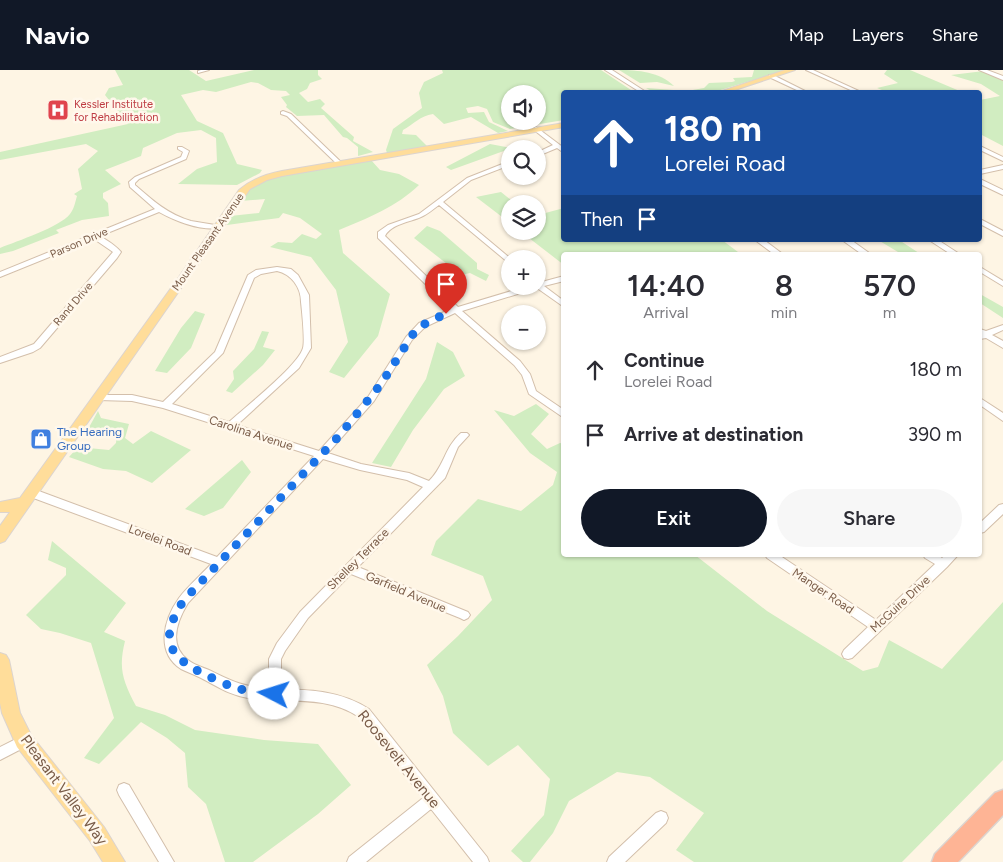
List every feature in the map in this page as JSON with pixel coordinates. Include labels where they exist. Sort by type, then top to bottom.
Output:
[{"type":"highway","points":[[944,862],[1003,800]]},
{"type":"main road","points":[[729,90],[792,70]]},
{"type":"main road","name":"Mount Pleasant Avenue","points":[[546,127],[561,125]]},
{"type":"main road","name":"Mount Pleasant Avenue","points":[[0,537],[242,192],[256,181],[277,174],[530,130]]},
{"type":"main road","points":[[0,507],[9,507],[28,497]]},
{"type":"main road","name":"Pleasant Valley Way","points":[[0,660],[11,713],[24,741],[97,834],[115,862]]},
{"type":"street","points":[[608,70],[640,90]]},
{"type":"street","points":[[809,70],[854,90]]},
{"type":"street","points":[[982,70],[1003,78]]},
{"type":"street","points":[[771,76],[800,90]]},
{"type":"street","points":[[283,113],[289,115],[339,163]]},
{"type":"street","points":[[537,130],[561,149]]},
{"type":"street","points":[[546,151],[557,146]]},
{"type":"street","points":[[180,148],[186,151],[184,158],[136,178],[131,184],[158,210],[180,221],[218,227]]},
{"type":"street","points":[[982,149],[1003,159]]},
{"type":"street","points":[[501,167],[469,178],[416,218],[390,226],[382,232],[381,236],[456,310],[516,363],[526,374],[532,392],[561,413]]},
{"type":"street","points":[[982,172],[1003,167]]},
{"type":"street","points":[[982,182],[1003,193]]},
{"type":"street","points":[[439,202],[501,254]]},
{"type":"street","name":"Parson Drive","points":[[0,274],[158,210]]},
{"type":"street","points":[[982,221],[1003,234]]},
{"type":"street","name":"Rand Drive","points":[[0,360],[37,346],[114,256],[117,252],[113,247],[95,236]]},
{"type":"street","points":[[762,242],[776,252]]},
{"type":"street","points":[[849,242],[864,252]]},
{"type":"street","points":[[936,242],[952,252]]},
{"type":"street","points":[[165,405],[219,353],[252,275],[277,269],[288,271],[302,286],[307,307],[308,340],[304,355],[296,366],[230,426]]},
{"type":"street","points":[[982,271],[1003,284]]},
{"type":"street","points":[[546,284],[561,279]]},
{"type":"street","points":[[546,292],[561,302]]},
{"type":"street","points":[[220,563],[322,455],[371,399],[415,331],[429,321],[456,310],[507,295]]},
{"type":"street","points":[[982,334],[1003,327]]},
{"type":"street","points":[[982,334],[1003,346]]},
{"type":"street","name":"Carolina Avenue","points":[[99,397],[132,398],[165,405],[360,467],[409,477],[430,486]]},
{"type":"street","points":[[982,402],[1003,418]]},
{"type":"street","name":"Shelley Terrace","points":[[274,694],[275,659],[280,647],[304,615],[430,486],[446,466],[454,444],[464,435]]},
{"type":"street","name":"Lorelei Road","points":[[28,497],[220,563]]},
{"type":"street","points":[[982,527],[1003,508]]},
{"type":"street","name":"Manger Road","points":[[774,557],[876,626]]},
{"type":"street","points":[[932,557],[943,564]]},
{"type":"street","name":"McGuire Drive","points":[[848,654],[950,557]]},
{"type":"street","name":"Roosevelt Avenue","points":[[220,563],[184,600],[170,625],[169,638],[173,650],[184,664],[228,686],[245,691],[333,699],[351,703],[364,713],[482,862]]},
{"type":"street","name":"Garfield Avenue","points":[[349,568],[464,615]]},
{"type":"street","points":[[0,754],[24,741]]},
{"type":"street","points":[[124,790],[167,862]]},
{"type":"street","points":[[354,862],[432,800]]},
{"type":"street","points":[[614,862],[661,818]]},
{"type":"green space","points":[[115,70],[189,70],[206,81],[254,70],[318,70],[318,75],[322,79],[310,83],[307,89],[299,93],[308,102],[320,99],[325,104],[321,108],[354,137],[353,141],[373,152],[358,156],[358,147],[343,137],[324,115],[297,116],[286,107],[287,105],[281,97],[290,95],[286,91],[271,90],[258,83],[251,82],[216,92],[203,90],[181,95],[197,121],[223,133],[237,164],[262,170],[260,173],[237,185],[178,184],[197,169],[217,162],[216,138],[201,130],[177,133],[143,148],[141,156],[105,170],[121,184],[103,193],[103,198],[108,203],[109,216],[82,220],[56,230],[59,233],[13,251],[0,254],[0,248],[48,229],[70,214],[77,196],[74,194],[82,189],[78,169],[98,151],[86,144],[0,160],[0,152],[128,124],[105,95],[109,88],[123,85]]},
{"type":"green space","points":[[442,70],[601,70],[631,90],[561,90],[561,120],[546,123],[546,85],[501,85],[501,125],[493,122],[487,109],[478,106],[466,108],[468,113],[484,112],[489,122],[501,128],[501,130],[508,131],[498,133],[471,117],[444,124],[433,114],[421,118],[403,130],[402,134],[416,135],[427,146],[387,153],[386,150],[393,129],[422,108],[419,93],[424,82],[443,73]]},
{"type":"green space","points":[[619,70],[641,71],[655,75],[674,86],[657,82],[640,83]]},
{"type":"green space","points":[[754,70],[786,70],[721,90],[693,90],[704,88],[709,83],[732,82],[735,81],[733,78],[752,77]]},
{"type":"green space","points":[[887,70],[910,70],[957,90],[882,90],[877,88],[898,83],[884,74]]},
{"type":"green space","points":[[984,71],[1003,79],[1003,146],[982,135],[982,100],[1000,96],[981,84],[951,75]]},
{"type":"green space","points":[[646,88],[673,90],[650,90]]},
{"type":"green space","points":[[490,144],[501,146],[501,152],[451,170],[446,167]]},
{"type":"green space","points":[[371,160],[380,170],[399,174],[419,185],[391,206],[339,230],[343,253],[390,294],[378,336],[344,378],[329,372],[348,342],[336,290],[311,257],[270,247],[278,242],[292,243],[302,234],[316,239],[322,234],[300,218],[283,213],[279,218],[227,225],[230,216],[259,213],[265,199],[240,201],[248,190],[260,182],[282,175]]},
{"type":"green space","points":[[501,192],[505,195],[501,195],[501,216],[476,197]]},
{"type":"green space","points":[[561,209],[561,242],[725,242],[738,252],[561,252],[561,263],[532,240],[546,240],[546,213]]},
{"type":"green space","points":[[427,226],[440,231],[477,263],[477,269],[489,275],[486,281],[470,273],[461,275],[414,238]]},
{"type":"green space","points":[[881,242],[902,242],[917,252],[898,252]]},
{"type":"green space","points":[[982,295],[1003,307],[1003,318],[982,304]]},
{"type":"green space","points":[[195,311],[205,314],[191,348],[167,373],[155,371],[181,328]]},
{"type":"green space","points":[[262,331],[269,332],[263,347],[275,350],[263,365],[232,393],[226,391],[234,379],[233,371],[254,349]]},
{"type":"green space","points":[[437,342],[453,352],[465,376],[444,389],[413,430],[391,467],[372,463],[426,379]]},
{"type":"green space","points":[[536,404],[549,414],[531,434],[547,449],[561,443],[561,557],[698,557],[767,611],[863,671],[878,667],[889,640],[942,669],[1003,602],[1003,760],[902,862],[694,862],[676,850],[704,813],[650,777],[617,772],[569,801],[553,833],[530,862],[523,862],[511,851],[544,815],[550,779],[518,745],[488,766],[453,733],[443,696],[427,665],[492,600],[483,576],[431,555],[436,541],[478,499],[521,511],[553,485],[557,472],[530,453],[494,410],[514,416]]},
{"type":"green space","points":[[98,411],[101,418],[129,424],[125,438],[133,444],[151,431],[191,450],[152,483],[126,471],[103,469],[69,457],[78,447],[109,450],[116,443],[117,433],[87,431]]},
{"type":"green space","points":[[242,460],[251,472],[223,508],[204,516],[185,509]]},
{"type":"green space","points":[[52,541],[126,603],[104,632],[125,641],[122,659],[123,675],[136,706],[165,715],[195,730],[264,740],[318,744],[351,785],[318,814],[253,862],[225,862],[206,804],[188,787],[185,753],[167,738],[141,722],[99,764],[84,758],[114,718],[91,643],[41,629],[26,615],[66,575],[66,568],[48,560]]},
{"type":"place","name":"Kessler Institute for Rehabilitation","points":[[58,110]]},
{"type":"place","name":"The Hearing Group","points":[[41,439]]},
{"type":"route","points":[[274,694],[245,691],[228,686],[184,664],[173,650],[169,638],[170,625],[184,600],[322,455],[371,399],[415,331],[429,321],[446,314]]}]
